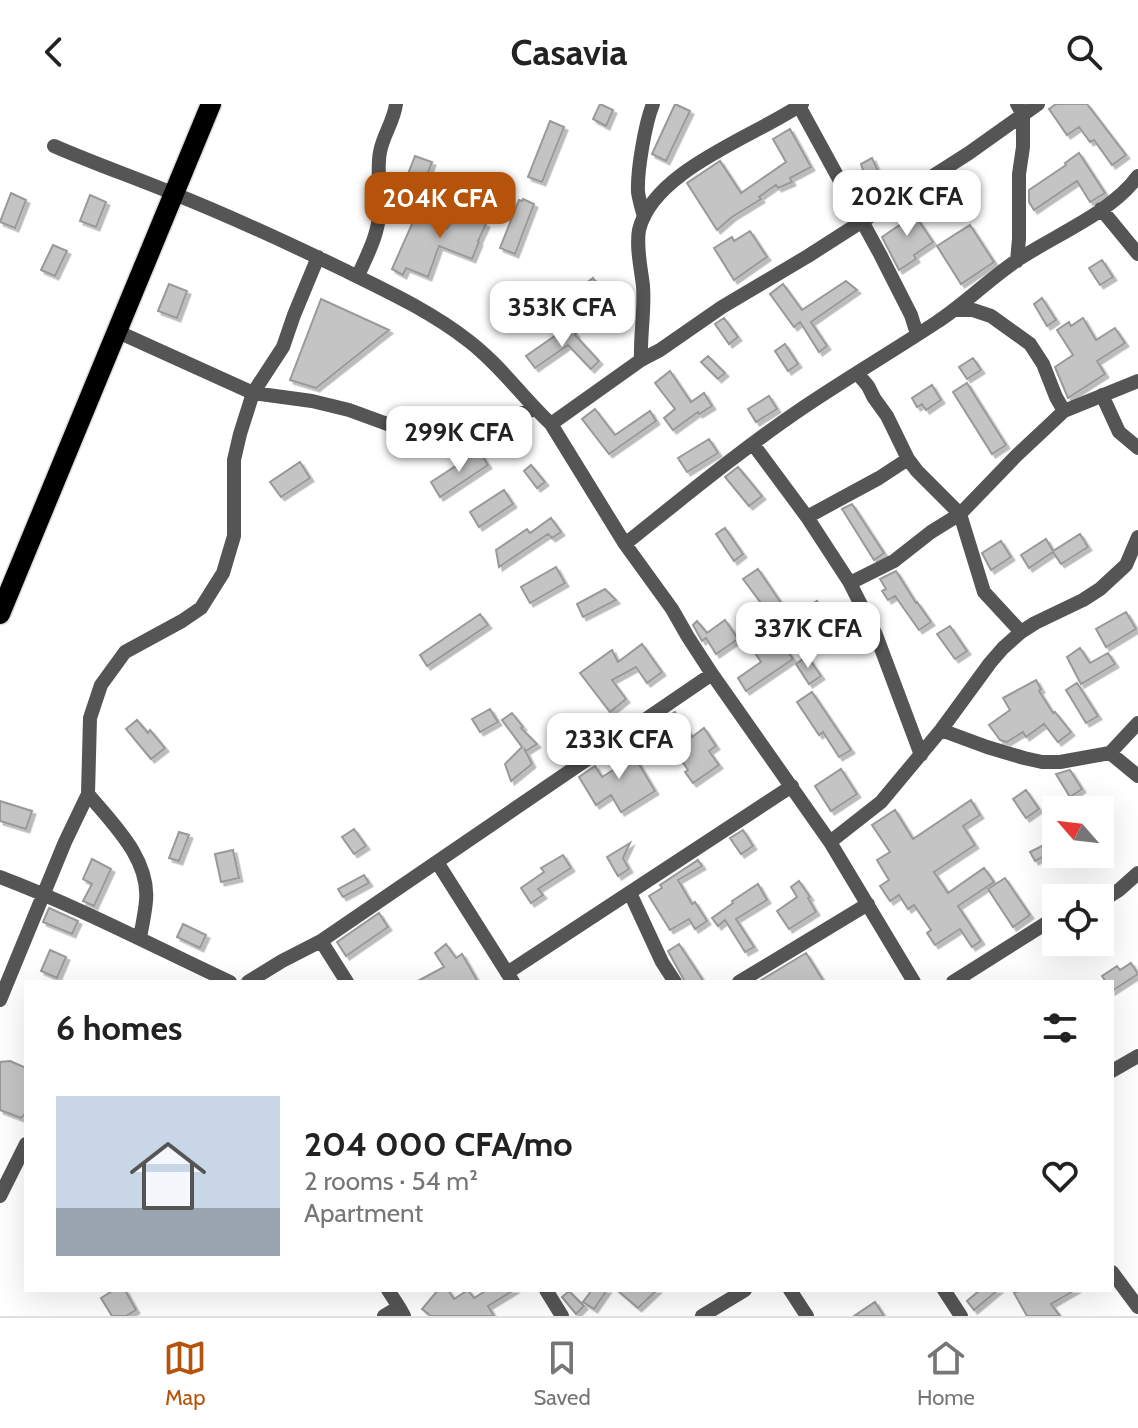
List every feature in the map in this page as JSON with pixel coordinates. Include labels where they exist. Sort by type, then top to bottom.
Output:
[{"type":"main road","points":[[0,614],[211,104]]},
{"type":"street","points":[[358,276],[375,237],[379,216],[380,148],[395,115],[396,104]]},
{"type":"street","points":[[644,217],[638,193],[639,175],[647,119],[653,104]]},
{"type":"street","points":[[551,424],[722,307],[969,153],[1020,110],[1038,104]]},
{"type":"street","points":[[641,360],[643,287],[639,232],[644,217],[677,177],[713,153],[800,105],[911,315],[917,334]]},
{"type":"street","points":[[1017,261],[1019,174],[1023,147],[1020,110]]},
{"type":"street","points":[[54,146],[174,194],[358,276],[424,311],[470,342],[504,371],[551,424],[625,544],[830,842],[913,980]]},
{"type":"street","points":[[625,544],[717,470],[803,408],[898,349],[973,297],[1017,261],[1101,209],[1127,190],[1138,176]]},
{"type":"street","points":[[1101,209],[1138,254]]},
{"type":"street","points":[[0,1000],[43,893],[88,794],[90,718],[101,685],[125,652],[201,608],[223,573],[234,536],[234,460],[253,393],[283,347],[318,257]]},
{"type":"street","points":[[954,310],[973,310],[991,316],[1030,344],[1043,364],[1064,411]]},
{"type":"street","points":[[116,331],[253,393],[312,401],[390,425],[419,430],[477,426],[536,409]]},
{"type":"street","points":[[857,373],[887,416],[908,459],[960,514],[984,592],[1021,632]]},
{"type":"street","points":[[850,583],[894,561],[960,514],[1064,411],[1138,381]]},
{"type":"street","points":[[1102,395],[1119,432],[1138,448]]},
{"type":"street","points":[[753,444],[807,517],[850,583],[876,635],[921,755]]},
{"type":"street","points":[[807,517],[908,459]]},
{"type":"street","points":[[830,842],[881,802],[941,730],[990,663],[1021,632],[1083,600],[1119,573],[1133,552],[1138,537]]},
{"type":"street","points":[[1119,573],[1138,574]]},
{"type":"street","points":[[251,980],[321,941],[712,674]]},
{"type":"street","points":[[941,730],[1042,762],[1060,762],[1110,753],[1138,723]]},
{"type":"street","points":[[1110,753],[1138,776]]},
{"type":"street","points":[[437,862],[510,978],[630,893],[792,786]]},
{"type":"street","points":[[88,794],[130,847],[143,873],[147,898],[140,938]]},
{"type":"street","points":[[1114,893],[1138,873]]},
{"type":"street","points":[[0,877],[43,893],[226,980]]},
{"type":"street","points":[[630,893],[674,980]]},
{"type":"street","points":[[742,980],[868,904]]},
{"type":"street","points":[[956,980],[1042,926]]},
{"type":"street","points":[[321,941],[346,980]]},
{"type":"street","points":[[1114,1070],[1138,1056]]},
{"type":"street","points":[[0,1196],[24,1148]]},
{"type":"street","points":[[1114,1275],[1138,1307]]},
{"type":"street","points":[[384,1316],[402,1311],[389,1292]]},
{"type":"street","points":[[547,1292],[562,1316]]},
{"type":"street","points":[[702,1316],[742,1292]]},
{"type":"street","points":[[791,1292],[807,1316]]},
{"type":"street","points":[[945,1292],[961,1316]]},
{"type":"building","points":[[600,104],[613,110],[606,126],[593,119]]},
{"type":"building","points":[[675,104],[690,111],[666,161],[652,154]]},
{"type":"building","points":[[1056,104],[1087,104],[1126,155],[1112,165],[1094,140],[1090,142],[1079,127],[1067,135],[1049,109]]},
{"type":"building","points":[[550,121],[564,127],[542,182],[528,177]]},
{"type":"building","points":[[790,129],[811,167],[790,178],[792,182],[778,188],[776,185],[717,230],[687,183],[720,161],[741,193],[786,162],[773,139]]},
{"type":"building","points":[[1079,153],[1105,193],[1090,202],[1077,181],[1034,210],[1029,202],[1029,190]]},
{"type":"building","points":[[415,156],[432,162],[413,211],[396,204],[399,197],[390,193],[389,177],[404,184]]},
{"type":"building","points":[[872,158],[879,173],[866,179],[861,164]]},
{"type":"building","points":[[11,193],[26,200],[15,228],[0,222]]},
{"type":"building","points":[[466,193],[477,199],[468,216],[486,224],[472,259],[439,246],[428,277],[406,268],[403,275],[392,269],[416,215],[447,229]]},
{"type":"building","points":[[90,195],[106,202],[96,227],[80,221]]},
{"type":"building","points":[[519,200],[534,204],[515,254],[500,248]]},
{"type":"building","points":[[908,205],[933,242],[899,270],[882,237],[901,224],[894,215]]},
{"type":"building","points":[[970,225],[994,262],[961,284],[937,246]]},
{"type":"building","points":[[750,231],[767,257],[734,280],[714,248]]},
{"type":"building","points":[[53,245],[67,251],[55,276],[41,270]]},
{"type":"building","points":[[1102,260],[1113,277],[1100,285],[1089,268]]},
{"type":"building","points":[[593,278],[601,288],[556,323],[545,310],[555,307]]},
{"type":"building","points":[[846,281],[857,290],[811,322],[827,346],[819,352],[800,322],[794,327],[770,294],[783,284],[802,310]]},
{"type":"building","points":[[169,284],[187,291],[177,318],[158,311]]},
{"type":"building","points":[[1042,298],[1056,320],[1047,326],[1034,304]]},
{"type":"building","points":[[321,299],[389,330],[316,388],[290,380]]},
{"type":"building","points":[[724,318],[738,337],[729,344],[715,324]]},
{"type":"building","points":[[1083,318],[1096,340],[1115,328],[1125,343],[1097,361],[1105,374],[1068,398],[1055,367],[1073,355],[1057,330]]},
{"type":"building","points":[[569,326],[599,361],[591,369],[568,345],[535,368],[526,356]]},
{"type":"building","points":[[785,344],[798,364],[788,371],[775,351]]},
{"type":"building","points":[[708,356],[725,373],[718,379],[701,362]]},
{"type":"building","points":[[973,358],[981,370],[967,379],[959,367]]},
{"type":"building","points":[[670,371],[691,402],[704,393],[712,406],[673,430],[664,418],[675,409],[655,383]]},
{"type":"building","points":[[967,383],[1006,445],[992,454],[953,392]]},
{"type":"building","points":[[932,385],[941,400],[926,410],[922,404],[917,407],[912,398]]},
{"type":"building","points":[[769,396],[777,409],[756,422],[748,409]]},
{"type":"building","points":[[595,409],[615,435],[650,411],[656,421],[609,454],[582,419]]},
{"type":"building","points":[[709,439],[718,453],[687,472],[678,458]]},
{"type":"building","points":[[479,451],[488,465],[440,497],[431,482]]},
{"type":"building","points":[[300,462],[310,478],[281,497],[270,482]]},
{"type":"building","points":[[531,465],[545,482],[537,488],[524,471]]},
{"type":"building","points":[[738,467],[762,496],[749,506],[725,477]]},
{"type":"building","points":[[504,490],[513,504],[479,527],[470,512]]},
{"type":"building","points":[[852,504],[884,553],[874,560],[842,509]]},
{"type":"building","points":[[551,518],[561,532],[552,538],[548,534],[499,567],[496,550],[527,529],[530,533]]},
{"type":"building","points":[[725,528],[743,554],[734,561],[716,534]]},
{"type":"building","points":[[1080,534],[1088,547],[1061,564],[1053,552],[1029,568],[1021,555],[1046,539],[1053,551]]},
{"type":"building","points":[[1001,541],[1011,557],[991,570],[982,553]]},
{"type":"building","points":[[556,567],[565,583],[530,603],[521,587]]},
{"type":"building","points":[[758,569],[790,616],[772,628],[793,659],[746,691],[738,678],[761,662],[747,641],[760,631],[753,621],[767,611],[743,579]]},
{"type":"building","points":[[896,571],[931,622],[919,630],[895,596],[888,600],[882,591],[886,589],[880,579]]},
{"type":"building","points":[[605,589],[616,600],[583,617],[577,604]]},
{"type":"building","points":[[817,601],[819,605],[823,603],[831,616],[816,626],[804,609]]},
{"type":"building","points":[[1126,612],[1136,629],[1106,647],[1096,629]]},
{"type":"building","points":[[480,614],[488,625],[427,666],[420,655]]},
{"type":"building","points":[[725,620],[738,639],[716,654],[706,638],[702,641],[693,625],[697,621],[707,633]]},
{"type":"building","points":[[950,626],[967,651],[955,659],[937,634]]},
{"type":"building","points":[[642,644],[662,672],[647,683],[636,667],[612,680],[626,699],[610,712],[580,673],[612,650],[618,662]]},
{"type":"building","points":[[1080,648],[1090,663],[1108,653],[1115,664],[1081,684],[1067,657]]},
{"type":"building","points":[[807,656],[821,676],[809,684],[796,664]]},
{"type":"building","points":[[1036,680],[1053,713],[1071,732],[1058,742],[1044,724],[1026,737],[1023,732],[1007,742],[1000,740],[989,725],[1010,710],[1003,698]]},
{"type":"building","points":[[1077,683],[1098,716],[1086,723],[1066,690]]},
{"type":"building","points":[[812,692],[851,750],[839,757],[823,732],[819,735],[797,702]]},
{"type":"building","points":[[490,709],[498,722],[480,732],[472,719]]},
{"type":"building","points":[[675,712],[692,737],[704,728],[716,746],[709,751],[719,765],[693,783],[685,772],[688,770],[657,724]]},
{"type":"building","points":[[512,713],[521,728],[537,744],[526,751],[524,748],[532,764],[511,781],[505,764],[522,747],[502,720]]},
{"type":"building","points":[[137,720],[165,748],[151,759],[126,729]]},
{"type":"building","points":[[627,744],[655,791],[621,812],[611,795],[596,805],[579,777],[595,766],[602,777],[618,767],[611,755]]},
{"type":"building","points":[[841,769],[857,794],[831,811],[815,786]]},
{"type":"building","points":[[1070,770],[1082,789],[1069,796],[1056,774]]},
{"type":"building","points":[[1026,790],[1039,809],[1026,818],[1013,799]]},
{"type":"building","points":[[971,800],[980,815],[963,826],[975,845],[934,872],[948,893],[984,868],[994,882],[958,906],[981,941],[972,947],[960,929],[935,945],[927,933],[931,930],[914,905],[908,909],[899,895],[890,901],[880,886],[889,880],[877,860],[890,852],[872,825],[895,810],[913,839]]},
{"type":"building","points":[[0,801],[32,811],[26,829],[0,821]]},
{"type":"building","points":[[354,829],[366,846],[354,854],[342,837]]},
{"type":"building","points":[[743,830],[753,846],[741,854],[730,838]]},
{"type":"building","points":[[179,832],[189,835],[179,861],[169,858]]},
{"type":"building","points":[[630,843],[623,858],[629,869],[618,876],[607,857]]},
{"type":"building","points":[[1042,846],[1042,857],[1035,861],[1030,852]]},
{"type":"building","points":[[233,850],[239,878],[221,882],[215,854]]},
{"type":"building","points":[[563,855],[571,868],[538,889],[543,895],[531,903],[521,888],[544,872],[541,868]]},
{"type":"building","points":[[92,859],[111,869],[94,906],[83,901],[92,884],[83,879]]},
{"type":"building","points":[[698,860],[702,866],[678,880],[692,904],[695,902],[707,921],[695,929],[689,919],[670,930],[649,896]]},
{"type":"building","points":[[364,875],[369,883],[343,897],[338,889]]},
{"type":"building","points":[[1005,878],[1030,915],[1013,927],[988,889]]},
{"type":"building","points":[[799,881],[816,912],[789,929],[777,911],[797,897],[791,887]]},
{"type":"building","points":[[758,884],[767,900],[736,919],[754,947],[745,952],[725,920],[718,926],[712,918]]},
{"type":"building","points":[[49,908],[78,921],[72,934],[43,922]]},
{"type":"building","points":[[379,913],[388,927],[346,956],[337,942]]},
{"type":"building","points":[[183,924],[206,935],[200,948],[177,937]]},
{"type":"building","points":[[446,944],[456,958],[462,954],[477,980],[420,980],[444,967],[435,953]]},
{"type":"building","points":[[679,944],[703,980],[684,980],[668,951]]},
{"type":"building","points":[[50,950],[66,957],[57,978],[41,971]]},
{"type":"building","points":[[806,953],[823,980],[761,980]]},
{"type":"building","points":[[1131,963],[1138,974],[1114,990],[1114,980],[1105,980],[1102,976],[1117,966],[1120,970]]},
{"type":"building","points":[[10,1061],[24,1067],[24,1115],[21,1118],[0,1110],[0,1062]]},
{"type":"building","points":[[111,1292],[126,1292],[136,1310],[126,1316],[112,1316],[101,1298]]},
{"type":"building","points":[[436,1292],[449,1292],[454,1299],[465,1292],[470,1292],[474,1298],[484,1292],[511,1292],[488,1306],[494,1316],[431,1316],[422,1309]]},
{"type":"building","points":[[570,1292],[584,1306],[576,1314],[562,1297]]},
{"type":"building","points":[[590,1292],[606,1292],[594,1309],[583,1302]]},
{"type":"building","points":[[619,1292],[655,1292],[638,1308]]},
{"type":"building","points":[[978,1292],[996,1292],[974,1310],[967,1301]]},
{"type":"building","points":[[1072,1292],[1051,1304],[1060,1316],[1027,1316],[1014,1293]]},
{"type":"building","points":[[875,1302],[884,1316],[854,1316]]}]
